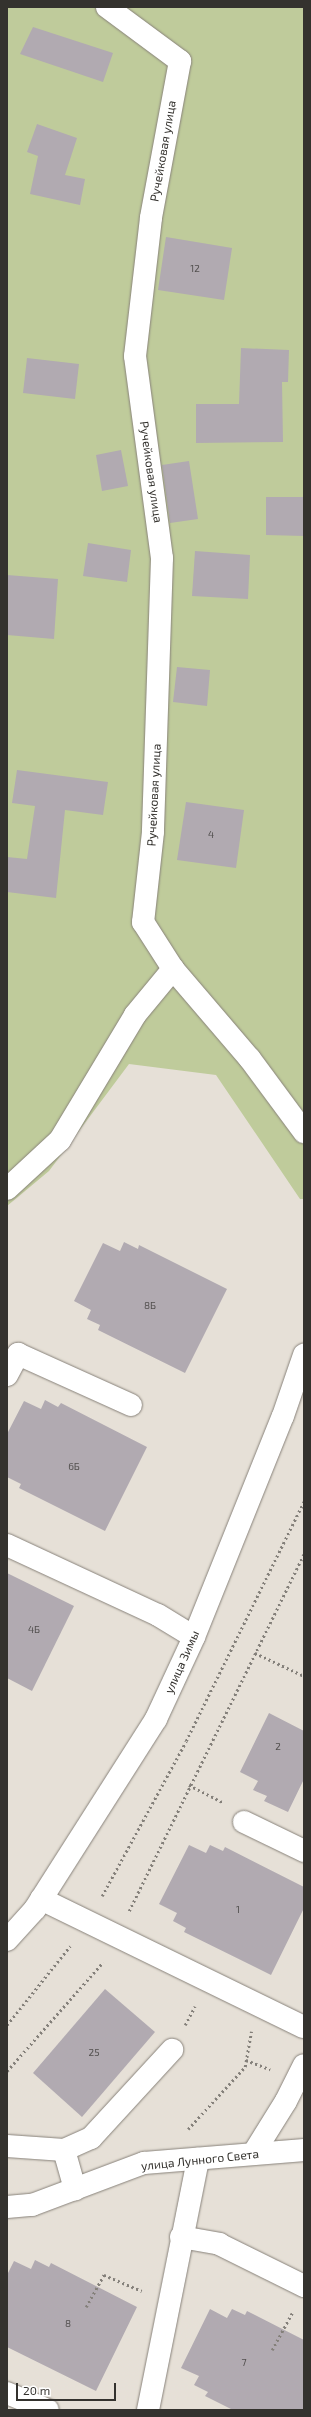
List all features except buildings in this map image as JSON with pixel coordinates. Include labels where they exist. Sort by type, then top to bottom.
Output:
[{"type":"street","name":"Ручейковая улица","points":[[106,7],[180,61],[151,218],[135,356],[162,558],[153,832],[143,922],[173,969],[250,1059],[304,1132]]},
{"type":"street","points":[[7,1190],[60,1140],[135,1015],[173,969]]},
{"type":"street","points":[[7,1375],[18,1354],[131,1405]]},
{"type":"street","name":"улица Зимы","points":[[7,1940],[41,1899],[156,1719],[194,1637],[283,1416],[304,1355]]},
{"type":"street","points":[[7,1545],[145,1610],[194,1637]]},
{"type":"street","points":[[244,1822],[304,1851]]},
{"type":"street","points":[[41,1899],[304,2027]]},
{"type":"street","points":[[7,2146],[64,2150],[91,2138],[172,2050]]},
{"type":"street","points":[[253,2154],[286,2101],[304,2065]]},
{"type":"street","points":[[64,2150],[75,2189]]},
{"type":"street","name":"улица Лунного Света","points":[[7,2207],[32,2205],[144,2163],[304,2150]]},
{"type":"street","points":[[148,2410],[181,2237],[198,2159]]},
{"type":"street","points":[[181,2237],[219,2244],[304,2286]]},
{"type":"street","points":[[7,2393],[48,2410]]},
{"type":"path","points":[[7,2025],[42,1983],[86,1922],[121,1863],[182,1748],[304,1501]]},
{"type":"path","points":[[7,2071],[99,1968],[117,1937],[189,1785],[304,1553]]},
{"type":"path","points":[[254,1653],[304,1676]]},
{"type":"path","points":[[189,1785],[236,1808],[244,1822]]},
{"type":"path","points":[[172,2050],[207,1981]]},
{"type":"path","points":[[188,2129],[245,2067],[256,2004]]},
{"type":"path","points":[[246,2060],[274,2070]]},
{"type":"path","points":[[86,2306],[104,2275],[148,2293]]},
{"type":"path","points":[[272,2350],[293,2311]]},
{"type":"green space","points":[[7,7],[304,7],[304,1199],[300,1199],[216,1075],[129,1064],[49,1171],[7,1206]]}]
